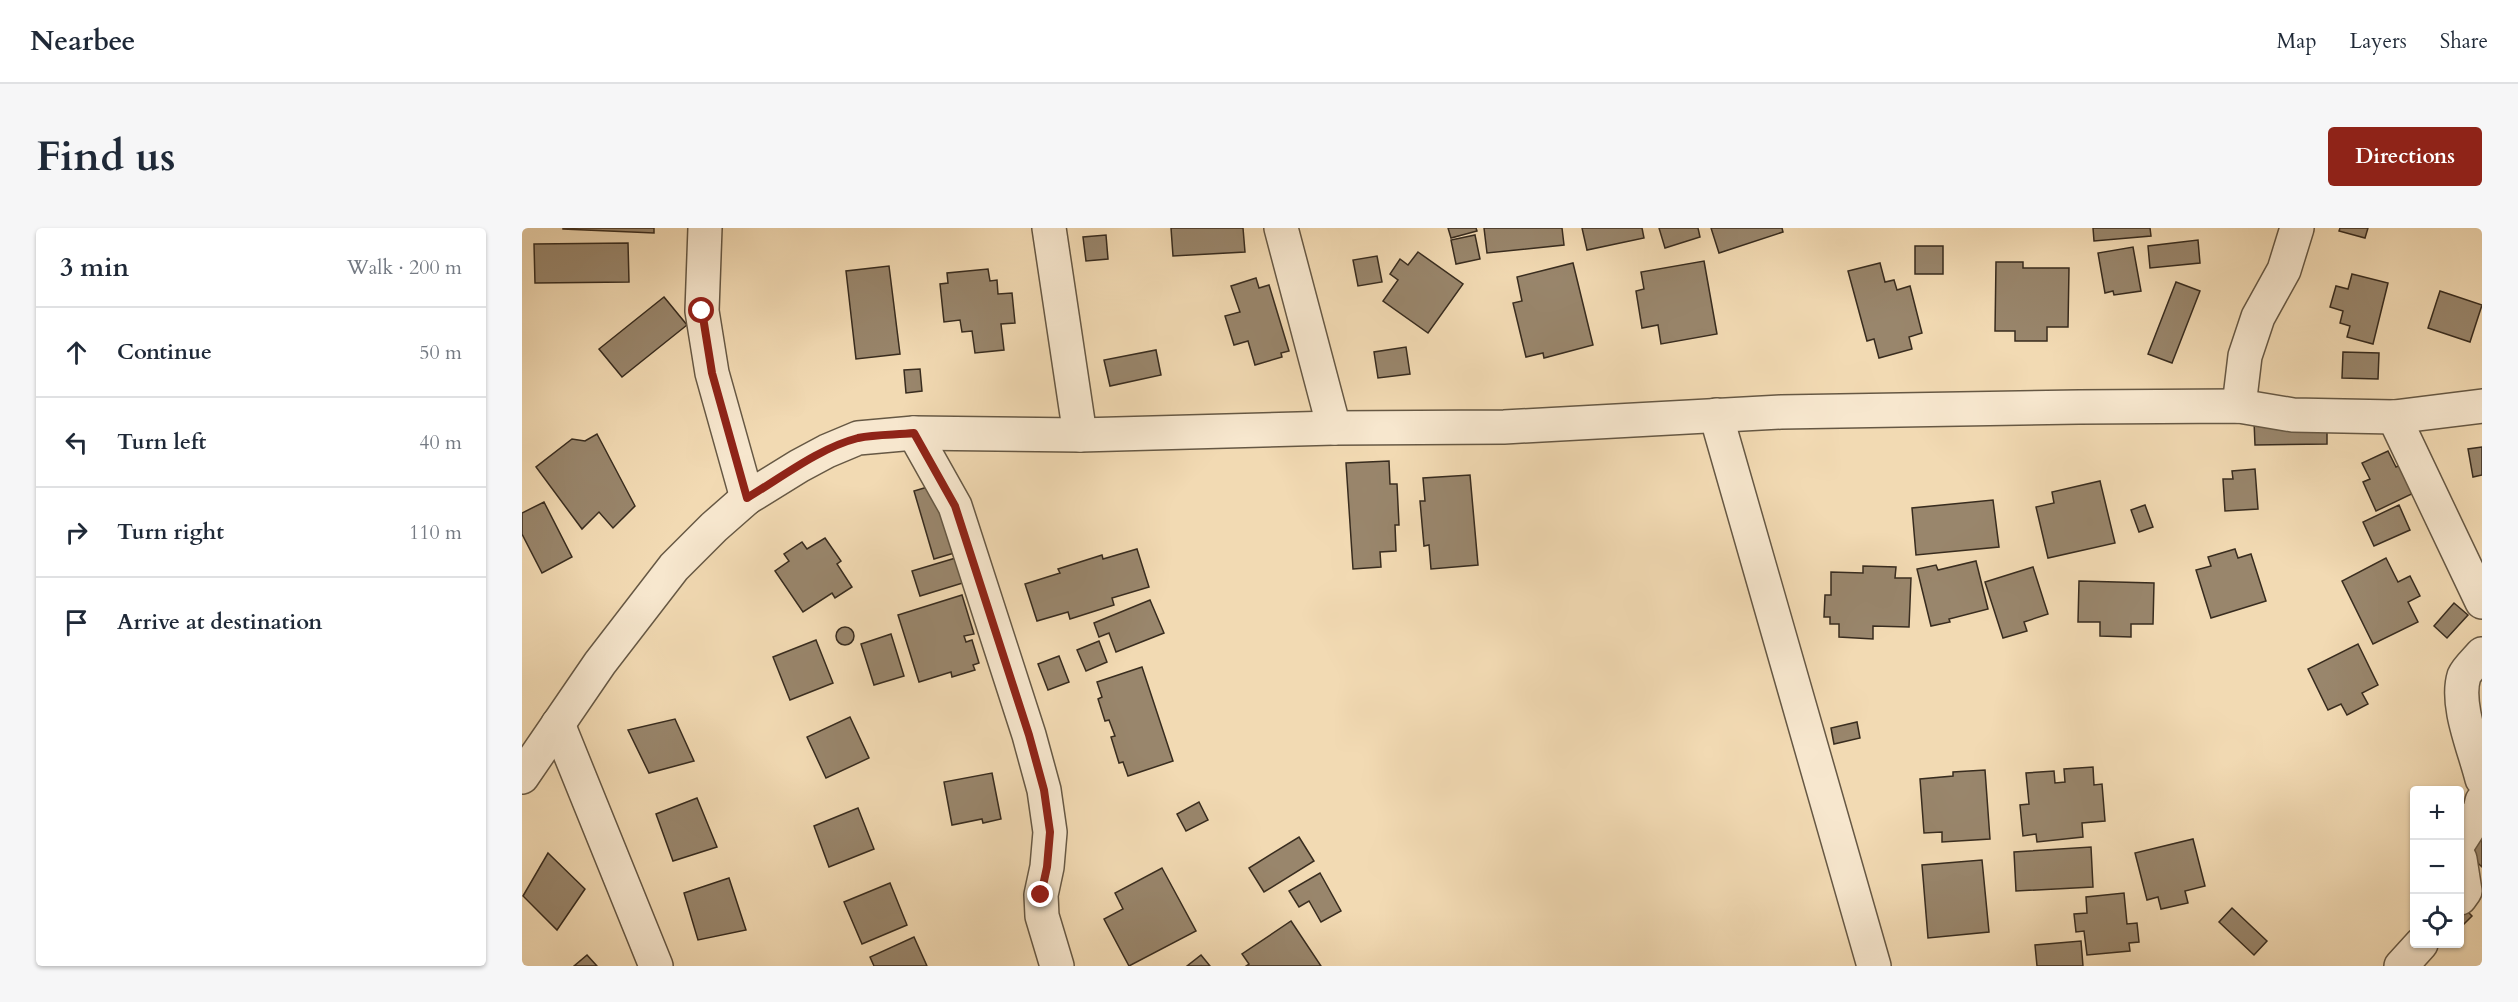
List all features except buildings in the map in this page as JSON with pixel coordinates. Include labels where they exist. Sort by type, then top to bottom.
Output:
[{"type":"street","points":[[705,228],[702,311],[712,373],[747,498]]},
{"type":"street","points":[[1049,228],[1080,435]]},
{"type":"street","points":[[1281,228],[1334,428]]},
{"type":"street","points":[[2239,406],[2245,356],[2258,316],[2284,270],[2297,228]]},
{"type":"street","points":[[522,777],[640,608],[674,567],[747,498],[809,460],[858,438],[914,433],[1080,435],[1334,428],[1504,427],[1716,415],[2239,406],[2293,415],[2394,417],[2482,406]]},
{"type":"street","points":[[1716,415],[1874,966]]},
{"type":"street","points":[[2394,417],[2482,602]]},
{"type":"street","points":[[914,433],[955,506],[1026,724],[1044,790],[1050,832],[1047,867],[1041,895],[1042,916],[1057,966]]},
{"type":"street","points":[[2482,654],[2464,674],[2462,691],[2463,706],[2482,779]]},
{"type":"street","points":[[558,724],[656,966]]},
{"type":"street","points":[[2461,840],[2480,810],[2482,801]]},
{"type":"street","points":[[2401,966],[2417,948]]},
{"type":"route","points":[[702,311],[712,373],[747,498],[799,466],[858,438],[914,433],[955,506],[1029,735],[1044,790],[1050,832],[1047,867],[1041,895]]}]
